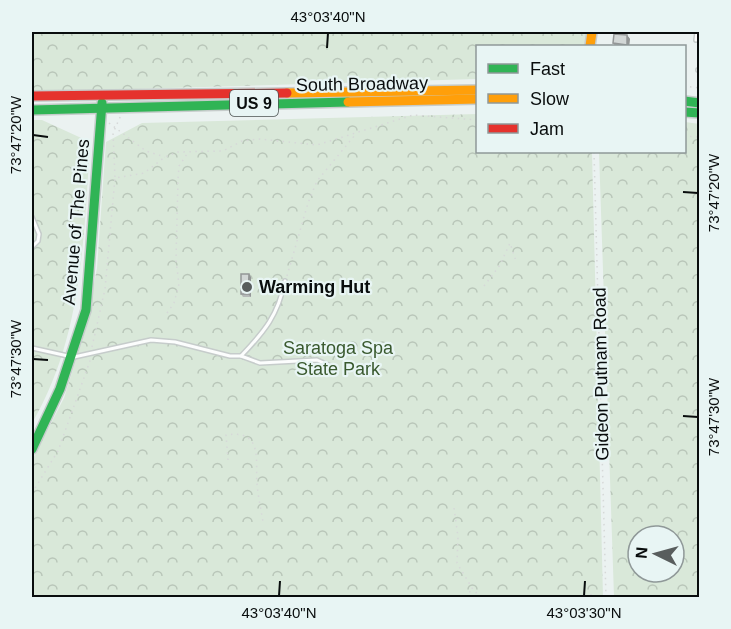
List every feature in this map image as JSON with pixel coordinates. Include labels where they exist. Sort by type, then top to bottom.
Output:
[{"type":"main road","name":"South Broadway","points":[[32,96],[476,90]]},
{"type":"main road","name":"Avenue of The Pines","points":[[32,449],[72,358],[89,289],[102,95]]},
{"type":"main road","name":"South Broadway","points":[[32,110],[476,99]]},
{"type":"lane","points":[[696,40],[697,32]]},
{"type":"lane","points":[[32,217],[39,234],[38,241],[32,247]]},
{"type":"lane","points":[[241,356],[261,336],[279,307],[285,281]]},
{"type":"lane","points":[[32,348],[72,358],[151,340],[175,342],[230,356],[241,356],[260,363],[317,360],[335,368]]},
{"type":"path","points":[[32,493],[58,451],[92,355],[105,289],[115,178],[115,126],[121,111]]},
{"type":"path","points":[[115,178],[144,173],[178,152],[223,151],[242,141],[259,140],[317,145],[413,115],[476,120]]},
{"type":"path","points":[[108,123],[146,151],[165,158]]},
{"type":"path","points":[[285,281],[305,221],[308,203],[317,181],[355,134]]},
{"type":"path","points":[[167,313],[174,303],[179,284],[176,261],[178,179],[180,166],[187,153]]},
{"type":"path","name":"Gideon Putnam Road","points":[[594,153],[606,597]]},
{"type":"path","points":[[484,286],[500,265],[510,243],[516,261]]},
{"type":"path","points":[[228,460],[226,435],[244,436],[252,441],[257,449],[257,484],[263,522]]},
{"type":"path","points":[[454,508],[458,537],[457,563],[472,588],[481,597]]},
{"type":"path","points":[[467,597],[472,588]]},
{"type":"green space","points":[[32,32],[590,32],[588,45],[476,45],[476,79],[32,92]]},
{"type":"green space","name":"Saratoga Spa State Park","points":[[476,114],[476,153],[592,153],[603,597],[32,598],[32,460],[64,398],[85,331],[97,268],[106,142],[142,123]]},
{"type":"green space","points":[[32,120],[42,120],[90,142],[82,251],[71,322],[49,390],[32,423]]},
{"type":"green space","points":[[686,122],[700,124],[699,597],[614,597],[599,153],[686,153]]},
{"type":"building","points":[[614,34],[627,35],[627,45],[613,43]]},
{"type":"building","points":[[241,274],[249,274],[248,294],[241,294]]},
{"type":"traffic: fast","points":[[686,101],[700,103]]},
{"type":"traffic: fast","points":[[32,110],[348,102]]},
{"type":"traffic: fast","points":[[32,449],[60,389],[86,310],[102,103]]},
{"type":"traffic: fast","points":[[686,112],[700,113]]},
{"type":"traffic: slow","points":[[590,45],[592,32]]},
{"type":"traffic: slow","points":[[287,93],[476,90]]},
{"type":"traffic: slow","points":[[348,102],[476,99]]},
{"type":"traffic: jam","points":[[32,96],[287,93]]},
{"type":"place","name":"Warming Hut","points":[[247,287]]}]
